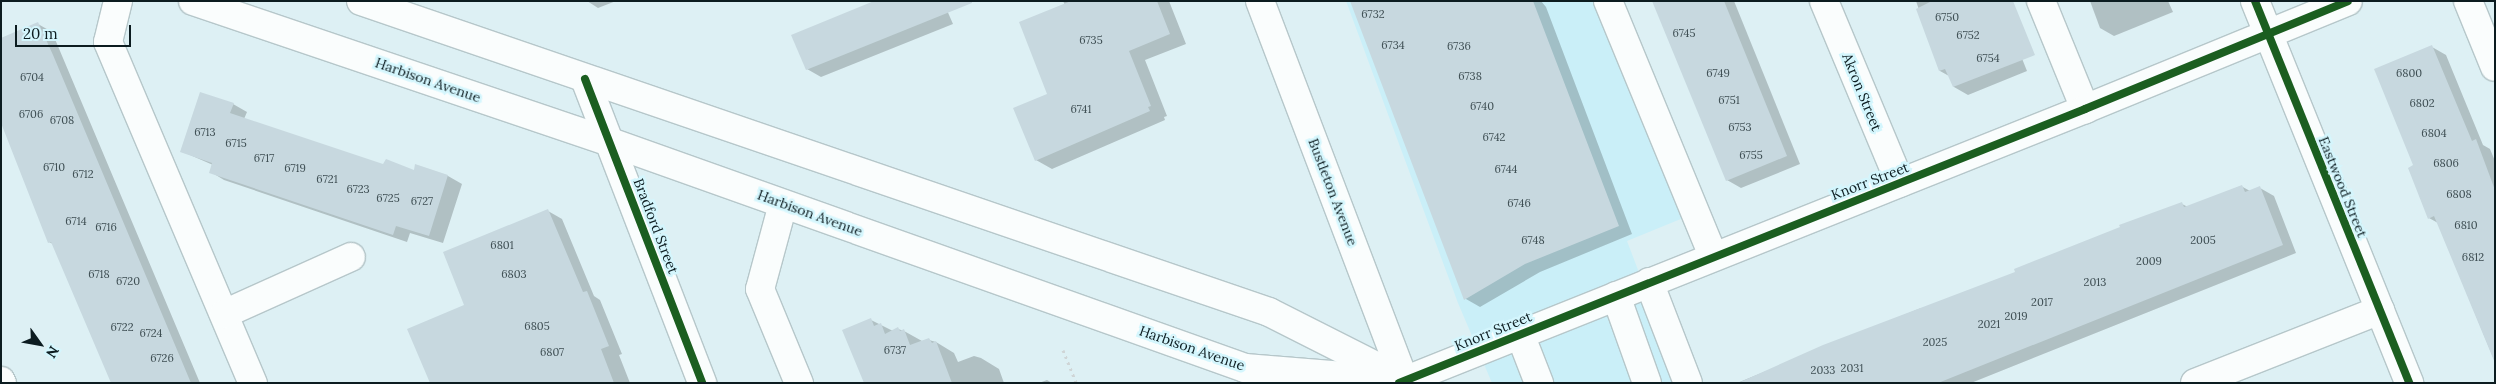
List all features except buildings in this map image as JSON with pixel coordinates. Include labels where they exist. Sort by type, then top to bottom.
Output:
[{"type":"main road","points":[[118,1],[108,42],[253,383]]},
{"type":"main road","name":"Harbison Avenue","points":[[193,1],[610,142],[1245,368],[1403,382]]},
{"type":"main road","name":"Bustleton Avenue","points":[[1260,1],[1403,382]]},
{"type":"main road","points":[[1608,1],[1713,256]]},
{"type":"main road","name":"Akron Street","points":[[1824,1],[1900,183]]},
{"type":"main road","points":[[2041,1],[2085,109]]},
{"type":"main road","name":"Eastwood Street","points":[[2255,1],[2409,383]]},
{"type":"main road","name":"Knorr Street","points":[[1403,382],[1713,256],[2085,109],[2348,1]]},
{"type":"main road","points":[[2468,1],[2495,67]]},
{"type":"main road","points":[[373,3],[585,79],[1269,312],[1403,382]]},
{"type":"main road","name":"Bradford Street","points":[[585,79],[702,383]]},
{"type":"main road","points":[[783,204],[760,289],[799,383]]},
{"type":"main road","points":[[224,314],[351,257]]},
{"type":"main road","points":[[1649,282],[1688,383]]},
{"type":"main road","points":[[1616,296],[1647,383]]},
{"type":"main road","points":[[2195,383],[2380,310]]},
{"type":"main road","points":[[1520,334],[1539,383]]},
{"type":"path","points":[[1063,350],[1076,383]]},
{"type":"shaded area","points":[[1346,1],[1597,1],[1688,216],[1627,241],[1681,383],[1492,383],[1458,303]]},
{"type":"cycle path","points":[[2255,1],[2409,383]]},
{"type":"cycle path","points":[[1399,383],[2085,109],[2348,1]]},
{"type":"cycle path","points":[[585,79],[702,383]]}]
